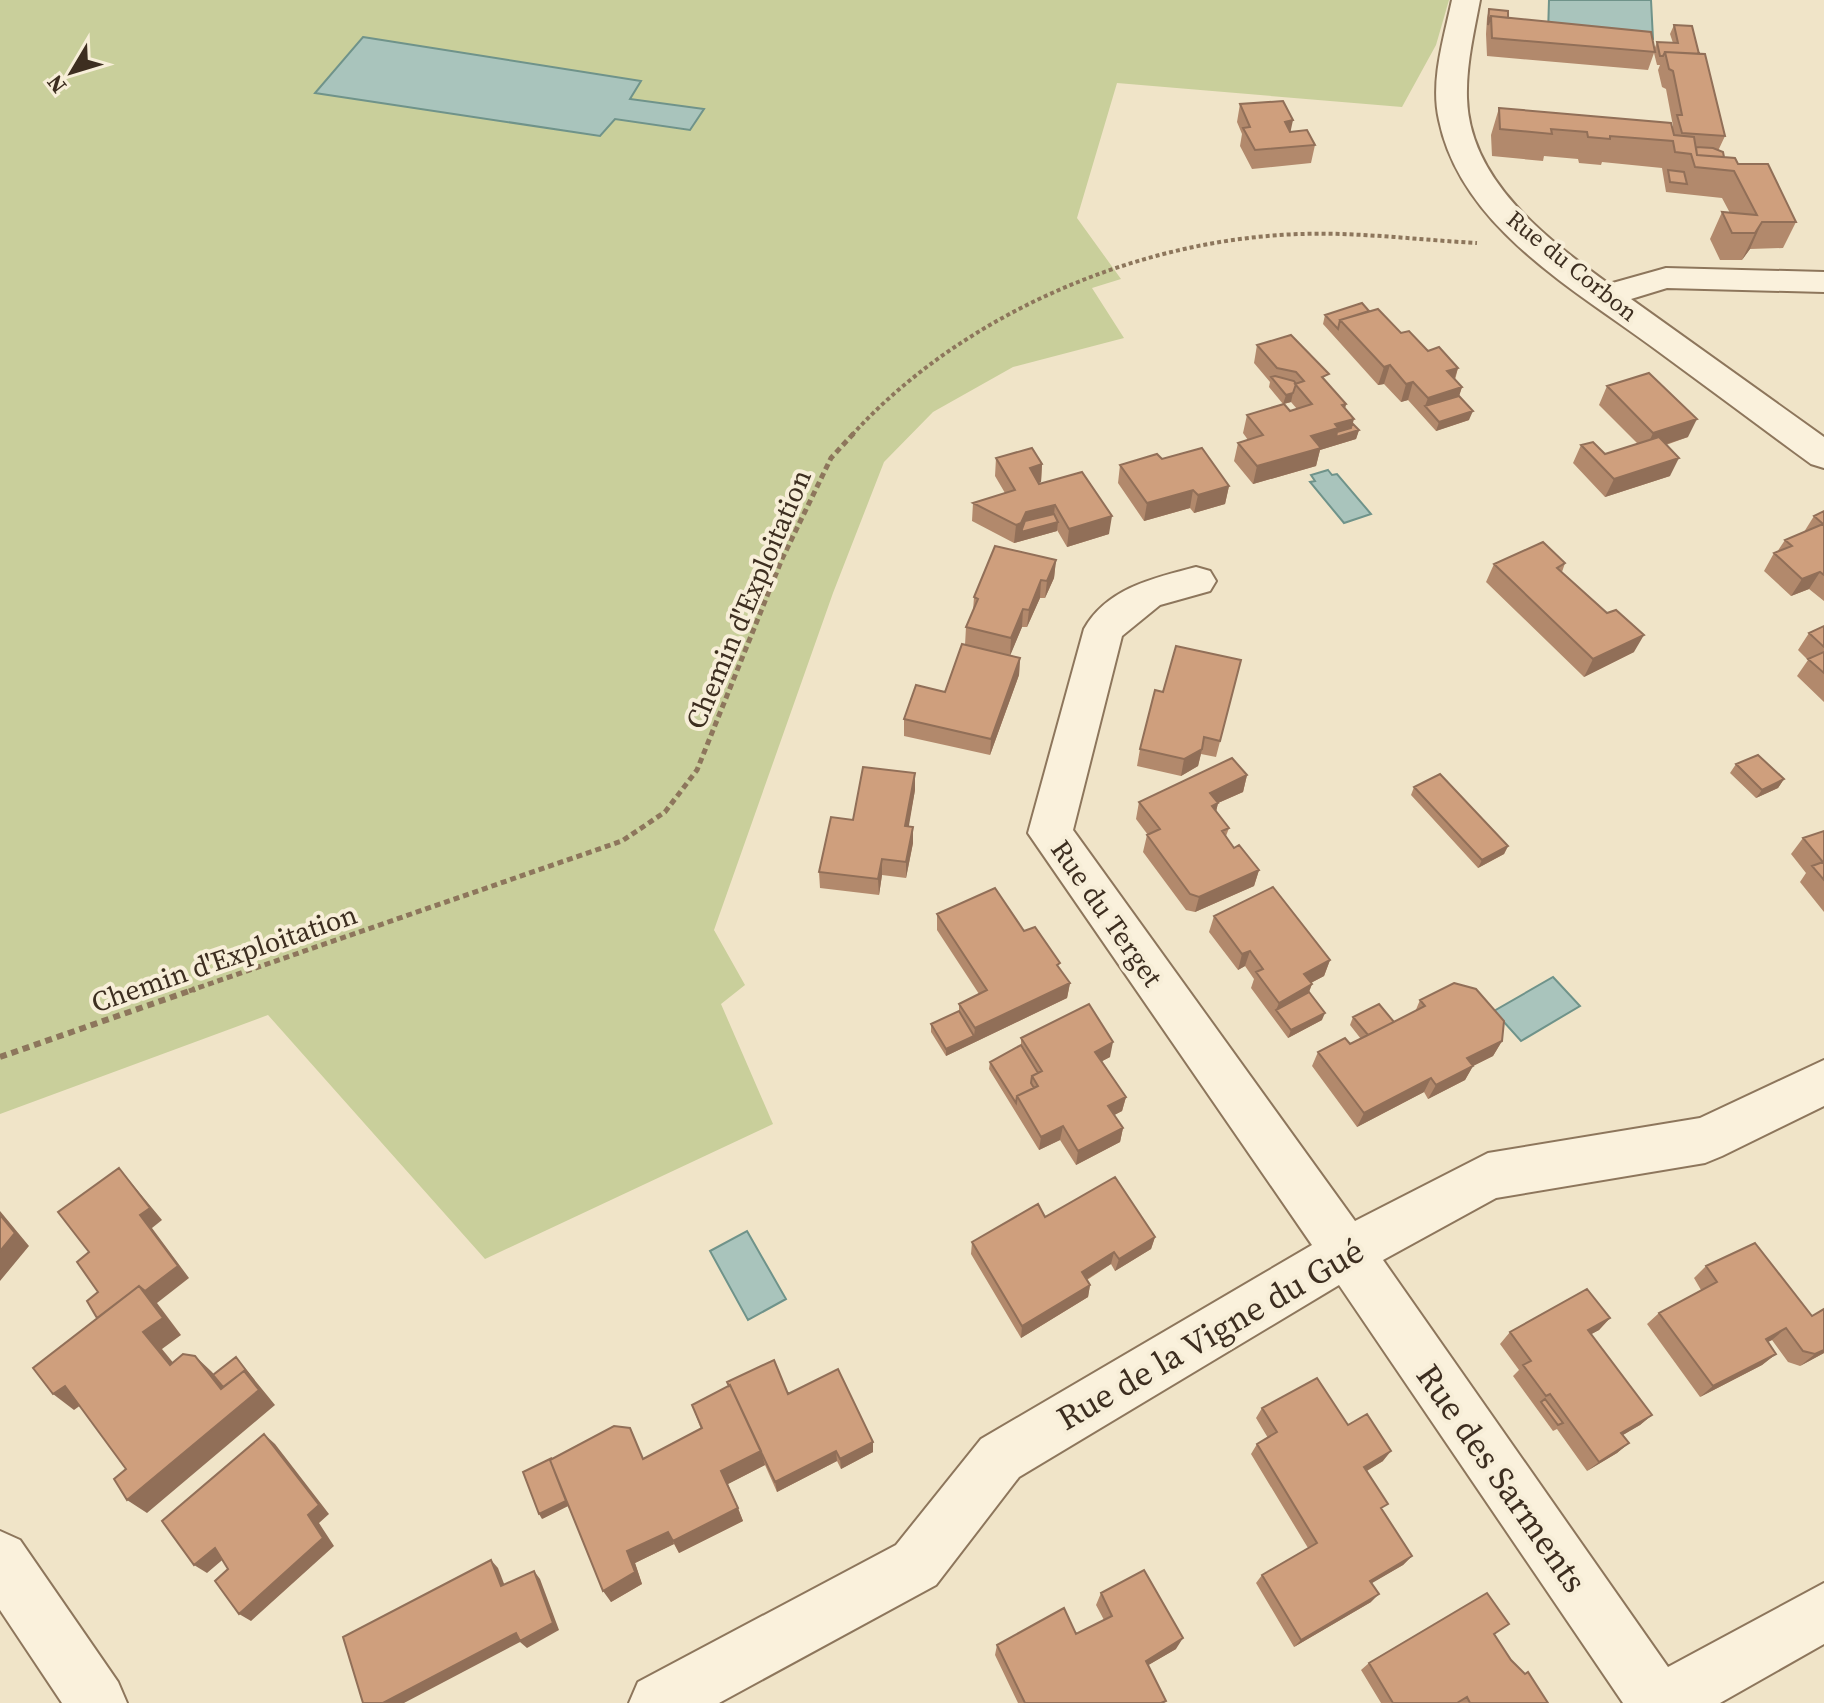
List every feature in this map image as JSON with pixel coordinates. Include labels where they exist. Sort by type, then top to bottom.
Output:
[{"type":"street","name":"Rue du Corbon","points":[[1466,0],[1450,99],[1457,132],[1485,186],[1503,210],[1542,248],[1824,455]]},
{"type":"street","points":[[1605,296],[1666,278],[1824,282]]},
{"type":"street","name":"Rue du Terget","points":[[1196,581],[1147,594],[1104,629],[1050,833],[1347,1252]]},
{"type":"street","name":"Rue de la Vigne du Gué","points":[[659,1703],[916,1565],[1000,1458],[1347,1252],[1488,1176],[1705,1140],[1824,1082]]},
{"type":"street","name":"Rue des Sarments","points":[[1347,1252],[1660,1703]]},
{"type":"street","points":[[0,1560],[97,1703]]},
{"type":"street","points":[[1660,1703],[1824,1612]]},
{"type":"path","name":"Chemin d'Exploitation","points":[[0,1057],[622,841],[665,812],[697,770],[782,559],[831,458],[881,403],[942,355],[1044,296],[1115,267],[1233,240],[1302,234],[1542,248]]},
{"type":"green space","points":[[0,0],[1449,0],[1436,45],[1402,107],[1117,83],[1077,218],[1121,279],[1092,288],[1124,338],[1013,367],[933,412],[884,462],[833,593],[714,930],[745,985],[721,1004],[773,1124],[485,1259],[268,1015],[0,1114]]},
{"type":"water","points":[[1549,0],[1651,0],[1653,39],[1645,42],[1548,34]]},
{"type":"water","points":[[363,37],[641,81],[630,99],[704,109],[690,130],[615,119],[600,136],[315,93]]},
{"type":"water","points":[[1328,470],[1332,475],[1337,474],[1371,514],[1344,523],[1310,482],[1315,481],[1311,475]]},
{"type":"water","points":[[1553,977],[1580,1006],[1521,1041],[1494,1011]]},
{"type":"water","points":[[747,1231],[786,1299],[748,1320],[710,1251]]},
{"type":"building","points":[[1489,9],[1508,11],[1508,18],[1491,16],[1488,25]]},
{"type":"building","points":[[1491,16],[1651,32],[1655,52],[1492,38]]},
{"type":"building","points":[[1674,25],[1692,26],[1699,54],[1665,52],[1660,56],[1657,42],[1678,43]]},
{"type":"building","points":[[1665,52],[1705,54],[1725,136],[1682,133],[1677,115],[1682,115],[1673,71],[1669,69]]},
{"type":"building","points":[[1283,101],[1293,120],[1285,122],[1290,132],[1307,130],[1315,145],[1255,150],[1243,128],[1250,127],[1240,104]]},
{"type":"building","points":[[1499,108],[1671,123],[1674,135],[1694,137],[1697,155],[1735,158],[1738,164],[1768,164],[1796,222],[1762,222],[1755,233],[1732,233],[1722,212],[1757,215],[1734,171],[1695,167],[1691,154],[1675,152],[1673,141],[1588,137],[1587,132],[1551,129],[1552,134],[1500,129]]},
{"type":"building","points":[[1696,147],[1713,148],[1723,152],[1724,157],[1697,155]]},
{"type":"building","points":[[1668,170],[1684,172],[1687,184],[1670,182]]},
{"type":"building","points":[[1362,303],[1369,311],[1340,320],[1338,329],[1325,315]]},
{"type":"building","points":[[1378,309],[1401,333],[1409,331],[1428,351],[1439,347],[1458,368],[1447,371],[1462,387],[1428,398],[1413,382],[1406,384],[1390,365],[1384,367],[1340,320]]},
{"type":"building","points":[[1291,335],[1329,374],[1322,377],[1346,404],[1342,405],[1354,419],[1335,424],[1338,428],[1311,436],[1321,448],[1257,466],[1238,443],[1263,435],[1247,415],[1284,404],[1290,411],[1312,404],[1295,384],[1304,381],[1296,372],[1277,368],[1257,345]]},
{"type":"building","points":[[1649,373],[1697,419],[1653,433],[1607,386]]},
{"type":"building","points":[[1271,377],[1294,381],[1293,393],[1286,395]]},
{"type":"building","points":[[1459,396],[1473,411],[1439,422],[1425,406]]},
{"type":"building","points":[[1352,423],[1359,430],[1336,437],[1337,432],[1351,428]]},
{"type":"building","points":[[1659,437],[1679,458],[1614,479],[1581,445],[1593,442],[1605,454]]},
{"type":"building","points":[[1032,448],[1042,464],[1030,468],[1039,484],[1082,472],[1112,516],[1069,529],[1055,505],[1026,512],[1021,523],[1016,525],[973,503],[1015,490],[996,458]]},
{"type":"building","points":[[1202,448],[1229,486],[1198,495],[1193,490],[1147,503],[1120,465],[1157,454],[1162,459]]},
{"type":"building","points":[[1824,511],[1824,575],[1820,572],[1802,579],[1774,553],[1792,546],[1785,540],[1823,524],[1814,516]]},
{"type":"building","points":[[1054,514],[1058,522],[1021,532],[1025,521]]},
{"type":"building","points":[[1543,542],[1565,563],[1557,568],[1607,613],[1616,610],[1644,635],[1593,659],[1494,564]]},
{"type":"building","points":[[995,546],[1056,560],[1047,581],[1041,580],[1029,610],[1023,609],[1011,638],[966,627],[978,599],[974,597]]},
{"type":"building","points":[[1824,626],[1824,647],[1809,633]]},
{"type":"building","points":[[962,644],[1020,658],[991,739],[904,719],[916,685],[945,692]]},
{"type":"building","points":[[1176,646],[1241,660],[1220,741],[1204,737],[1202,749],[1184,759],[1140,749],[1155,690],[1163,692]]},
{"type":"building","points":[[1824,652],[1824,673],[1808,659]]},
{"type":"building","points":[[1758,755],[1784,779],[1762,790],[1736,764]]},
{"type":"building","points":[[1232,758],[1247,775],[1210,793],[1218,803],[1212,806],[1229,828],[1222,831],[1234,848],[1239,845],[1259,870],[1199,897],[1190,894],[1147,835],[1160,829],[1139,802]]},
{"type":"building","points":[[863,767],[915,773],[905,826],[913,827],[906,862],[882,859],[878,879],[819,872],[831,817],[853,820]]},
{"type":"building","points":[[1440,774],[1508,846],[1482,860],[1414,787]]},
{"type":"building","points":[[1824,831],[1824,880],[1812,866],[1823,862],[1803,838]]},
{"type":"building","points":[[1273,887],[1330,960],[1304,974],[1312,984],[1279,1003],[1256,972],[1263,969],[1250,951],[1242,954],[1214,916]]},
{"type":"building","points":[[995,888],[1024,931],[1035,927],[1070,983],[975,1028],[959,1004],[987,990],[937,914]]},
{"type":"building","points":[[1454,983],[1476,989],[1504,1021],[1502,1041],[1467,1058],[1473,1066],[1436,1085],[1431,1078],[1364,1113],[1318,1052],[1345,1038],[1350,1044],[1374,1032],[1425,1006],[1420,1000]]},
{"type":"building","points":[[1309,992],[1325,1013],[1291,1030],[1276,1010]]},
{"type":"building","points":[[1089,1004],[1113,1042],[1095,1052],[1126,1097],[1108,1106],[1123,1128],[1078,1151],[1063,1126],[1041,1137],[1017,1096],[1038,1086],[1032,1076],[1042,1071],[1021,1038]]},
{"type":"building","points":[[1379,1004],[1394,1022],[1368,1035],[1353,1017]]},
{"type":"building","points":[[959,1011],[974,1036],[946,1049],[931,1024]]},
{"type":"building","points":[[1021,1045],[1038,1073],[1032,1076],[1034,1088],[1017,1096],[1016,1103],[990,1062]]},
{"type":"building","points":[[119,1168],[150,1208],[140,1215],[178,1266],[145,1291],[139,1286],[97,1318],[87,1301],[98,1292],[77,1262],[89,1252],[58,1212]]},
{"type":"building","points":[[1115,1177],[1155,1237],[1119,1259],[1114,1252],[1082,1272],[1090,1285],[1022,1326],[972,1242],[1038,1204],[1045,1217]]},
{"type":"building","points":[[0,1215],[15,1233],[0,1251]]},
{"type":"building","points":[[1755,1243],[1812,1316],[1824,1309],[1824,1350],[1815,1354],[1803,1351],[1786,1328],[1766,1339],[1776,1354],[1713,1386],[1659,1313],[1717,1282],[1706,1266]]},
{"type":"building","points":[[139,1286],[163,1318],[143,1332],[170,1365],[183,1354],[195,1356],[221,1389],[244,1371],[259,1390],[127,1500],[114,1479],[126,1469],[65,1386],[53,1394],[33,1368]]},
{"type":"building","points":[[1587,1289],[1610,1318],[1588,1330],[1652,1415],[1621,1433],[1629,1443],[1599,1462],[1550,1394],[1546,1396],[1523,1365],[1531,1361],[1510,1332]]},
{"type":"building","points":[[236,1357],[254,1381],[244,1371],[223,1387],[213,1375]]},
{"type":"building","points":[[774,1360],[788,1394],[838,1369],[873,1442],[840,1459],[836,1451],[775,1482],[727,1382]]},
{"type":"building","points":[[1317,1378],[1348,1425],[1367,1414],[1391,1451],[1364,1467],[1388,1504],[1381,1508],[1412,1556],[1370,1581],[1379,1594],[1301,1640],[1262,1575],[1317,1543],[1257,1444],[1277,1432],[1262,1408]]},
{"type":"building","points":[[730,1385],[761,1451],[721,1471],[738,1508],[673,1541],[668,1532],[627,1551],[635,1572],[603,1591],[550,1460],[614,1426],[630,1428],[643,1459],[702,1428],[692,1405]]},
{"type":"building","points":[[1545,1399],[1563,1423],[1558,1425],[1541,1402]]},
{"type":"building","points":[[264,1434],[319,1505],[308,1515],[323,1538],[239,1614],[215,1581],[228,1569],[215,1548],[194,1565],[162,1521]]},
{"type":"building","points":[[552,1458],[550,1460],[566,1501],[539,1514],[523,1472]]},
{"type":"building","points":[[491,1560],[501,1586],[534,1571],[553,1623],[520,1641],[516,1633],[383,1703],[363,1703],[343,1637]]},
{"type":"building","points":[[1144,1570],[1183,1638],[1146,1661],[1166,1701],[1025,1703],[997,1645],[1064,1608],[1076,1634],[1112,1616],[1101,1593]]},
{"type":"building","points":[[1487,1593],[1509,1624],[1494,1634],[1511,1660],[1525,1674],[1528,1672],[1548,1703],[1470,1703],[1467,1697],[1457,1703],[1393,1703],[1369,1663]]}]
